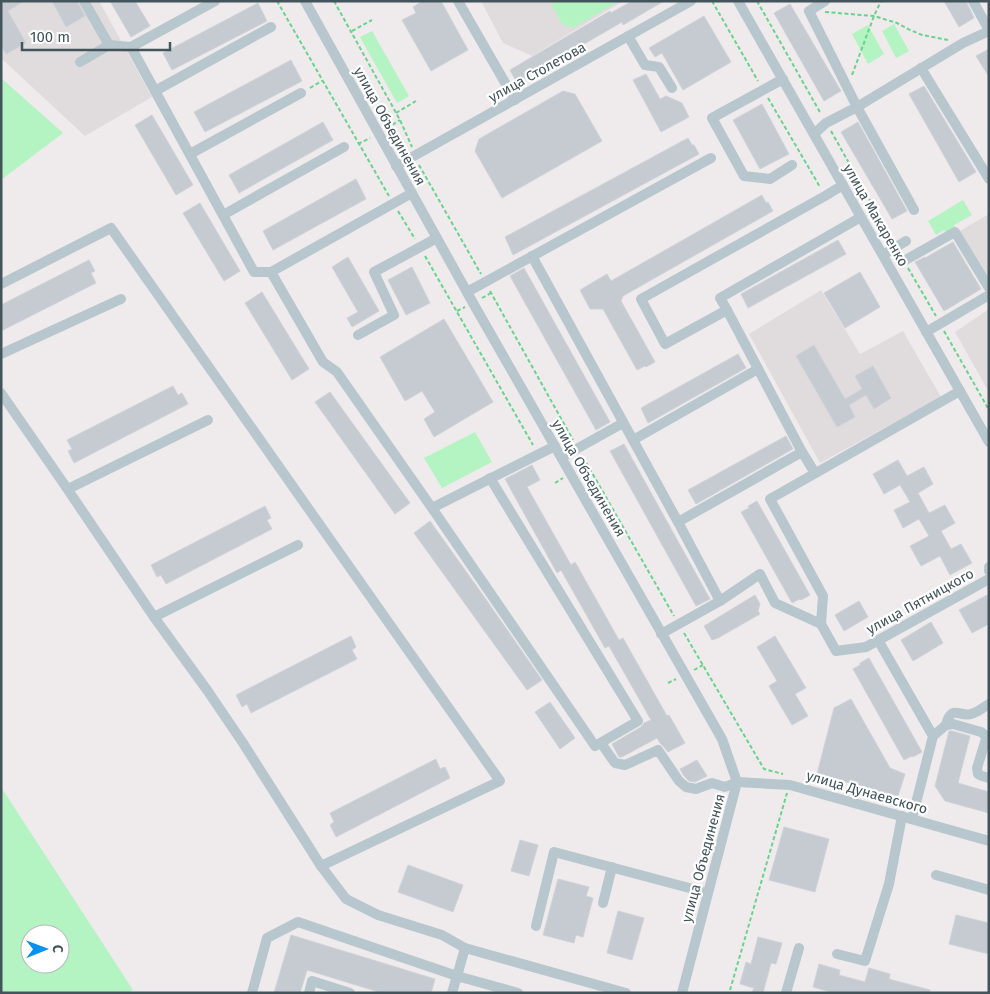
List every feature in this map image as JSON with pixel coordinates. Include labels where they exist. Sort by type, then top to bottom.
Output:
[{"type":"street","points":[[84,1],[109,45]]},
{"type":"street","points":[[80,62],[109,45],[131,47],[215,1]]},
{"type":"street","name":"улица Объединения","points":[[305,1],[467,292],[722,739],[736,782],[682,993]]},
{"type":"street","points":[[458,1],[515,100]]},
{"type":"street","name":"улица Столетова","points":[[396,166],[691,1]]},
{"type":"street","name":"улица Макаренко","points":[[738,1],[989,442]]},
{"type":"street","points":[[826,1],[809,11],[847,87],[914,210]]},
{"type":"street","points":[[814,134],[826,123],[858,107],[963,43],[989,30],[973,1]]},
{"type":"street","points":[[155,92],[271,27]]},
{"type":"street","points":[[628,36],[645,64],[659,67],[672,88]]},
{"type":"street","points":[[131,47],[254,272],[271,272],[412,193]]},
{"type":"street","points":[[922,68],[989,179]]},
{"type":"street","points":[[783,79],[712,118],[744,176],[770,179],[792,165]]},
{"type":"street","points":[[190,154],[301,93]]},
{"type":"street","points":[[223,214],[344,146]]},
{"type":"street","points":[[467,292],[711,158]]},
{"type":"street","points":[[727,310],[665,344],[641,299],[842,185]]},
{"type":"street","points":[[815,473],[720,298],[861,217]]},
{"type":"street","points":[[1,284],[111,228],[500,782],[321,866]]},
{"type":"street","points":[[894,248],[900,262],[904,261],[955,232],[989,288]]},
{"type":"street","points":[[358,335],[394,314],[374,272],[437,238]]},
{"type":"street","points":[[882,255],[906,241]]},
{"type":"street","points":[[532,256],[720,600]]},
{"type":"street","points":[[271,272],[323,362],[338,372],[595,746],[638,721],[490,478]]},
{"type":"street","points":[[926,332],[989,295]]},
{"type":"street","points":[[1,354],[121,299]]},
{"type":"street","points":[[633,440],[758,369]]},
{"type":"street","points":[[661,634],[720,600],[760,574],[775,603],[821,624],[823,596],[770,499],[960,391]]},
{"type":"street","points":[[1,393],[154,617],[207,690],[321,866],[346,899],[378,916],[442,935],[465,948],[626,993]]},
{"type":"street","points":[[68,490],[208,420]]},
{"type":"street","points":[[562,457],[623,422]]},
{"type":"street","points":[[432,508],[555,446]]},
{"type":"street","points":[[678,522],[802,452]]},
{"type":"street","points":[[154,617],[298,545]]},
{"type":"street","name":"улица Пятницкого","points":[[821,624],[836,651],[866,647],[989,580]]},
{"type":"street","points":[[878,640],[933,736]]},
{"type":"street","points":[[946,725],[951,715],[958,712],[971,714],[989,704]]},
{"type":"street","points":[[837,954],[865,961],[933,736],[946,725],[953,724],[985,734],[986,739],[977,768],[978,774],[989,778]]},
{"type":"street","name":"улица Дунаевского","points":[[601,742],[615,763],[626,765],[658,750],[679,781],[686,787],[696,789],[712,783],[725,787],[736,782],[790,785],[989,841]]},
{"type":"street","points":[[536,926],[554,852],[708,893]]},
{"type":"street","points":[[603,903],[612,868]]},
{"type":"street","points":[[936,875],[989,890]]},
{"type":"street","points":[[252,993],[267,938],[298,922],[457,976],[518,993]]},
{"type":"street","points":[[452,993],[465,948]]},
{"type":"street","points":[[786,993],[799,948]]},
{"type":"street","points":[[309,993],[312,981],[350,993]]},
{"type":"path","points":[[277,1],[538,454]]},
{"type":"path","points":[[757,1],[894,248]]},
{"type":"path","points":[[847,87],[881,1]]},
{"type":"path","points":[[809,11],[874,16],[897,23],[922,35],[963,43]]},
{"type":"path","points":[[351,32],[372,20]]},
{"type":"path","points":[[301,93],[322,81]]},
{"type":"path","points":[[396,113],[416,101]]},
{"type":"path","points":[[904,261],[989,410]]},
{"type":"path","points":[[730,990],[790,785]]},
{"type":"shaded area","points":[[1,1],[99,1],[152,97],[85,136],[1,58]]},
{"type":"shaded area","points":[[481,1],[623,1],[532,56],[503,43]]},
{"type":"shaded area","points":[[989,214],[989,279],[960,231]]},
{"type":"shaded area","points":[[821,290],[860,354],[903,331],[941,397],[820,463],[749,334]]},
{"type":"shaded area","points":[[989,309],[989,392],[955,332]]},
{"type":"green space","points":[[553,1],[619,1],[573,28],[563,25],[552,6]]},
{"type":"green space","points":[[894,24],[909,51],[896,58],[882,31]]},
{"type":"green space","points":[[868,25],[884,54],[868,64],[852,34]]},
{"type":"green space","points":[[372,31],[409,96],[397,103],[360,37]]},
{"type":"green space","points":[[1,78],[63,133],[1,180]]},
{"type":"green space","points":[[963,200],[972,215],[954,225],[955,227],[946,233],[944,230],[936,235],[928,221]]},
{"type":"green space","points":[[475,432],[492,462],[442,488],[424,458]]},
{"type":"green space","points":[[1,787],[133,990],[128,993],[1,993]]},
{"type":"building","points":[[1,1],[24,1],[8,11],[26,43],[6,54],[1,45]]},
{"type":"building","points":[[52,1],[77,1],[85,16],[66,27]]},
{"type":"building","points":[[110,1],[135,1],[150,26],[131,37]]},
{"type":"building","points":[[422,1],[441,1],[468,50],[431,71],[402,20],[416,13],[413,7]]},
{"type":"building","points":[[632,1],[664,1],[623,25],[622,22],[517,83],[510,70],[610,11],[611,13]]},
{"type":"building","points":[[944,1],[966,1],[974,18],[959,27]]},
{"type":"building","points":[[258,3],[267,21],[172,70],[163,53]]},
{"type":"building","points":[[790,4],[841,91],[824,101],[774,13]]},
{"type":"building","points":[[704,16],[731,62],[683,90],[662,53],[655,57],[649,48]]},
{"type":"building","points":[[989,49],[989,77],[976,56]]},
{"type":"building","points":[[291,60],[302,81],[205,132],[194,112]]},
{"type":"building","points":[[646,74],[660,99],[666,96],[682,103],[689,117],[661,132],[633,80]]},
{"type":"building","points":[[924,86],[976,172],[959,182],[909,94]]},
{"type":"building","points":[[563,91],[575,94],[602,141],[502,198],[475,151],[479,139]]},
{"type":"building","points":[[762,104],[789,154],[760,169],[733,120]]},
{"type":"building","points":[[152,115],[193,185],[176,195],[135,125]]},
{"type":"building","points":[[323,122],[333,140],[239,193],[229,175]]},
{"type":"building","points":[[858,122],[907,211],[892,219],[841,132]]},
{"type":"building","points":[[688,138],[699,154],[513,255],[505,237]]},
{"type":"building","points":[[356,179],[366,199],[273,250],[263,231]]},
{"type":"building","points":[[762,195],[773,211],[623,296],[621,301],[655,362],[637,370],[603,309],[590,309],[580,290],[607,274],[611,281]]},
{"type":"building","points":[[200,203],[240,271],[224,281],[183,213]]},
{"type":"building","points":[[838,240],[846,254],[748,308],[741,294]]},
{"type":"building","points":[[953,242],[981,289],[944,311],[915,262]]},
{"type":"building","points":[[348,257],[379,311],[352,327],[347,318],[358,312],[332,267]]},
{"type":"building","points":[[89,260],[95,271],[91,273],[96,283],[1,331],[1,305]]},
{"type":"building","points":[[412,267],[430,303],[406,315],[388,280]]},
{"type":"building","points":[[524,268],[610,422],[596,430],[510,276]]},
{"type":"building","points":[[860,272],[880,307],[845,328],[824,293]]},
{"type":"building","points":[[262,292],[309,369],[292,380],[245,303]]},
{"type":"building","points":[[444,319],[493,402],[434,437],[424,419],[435,412],[422,391],[405,401],[380,357]]},
{"type":"building","points":[[814,345],[845,399],[862,389],[855,376],[873,366],[891,398],[874,409],[866,395],[849,405],[855,417],[837,427],[796,356]]},
{"type":"building","points":[[738,354],[746,368],[648,423],[641,408]]},
{"type":"building","points":[[173,386],[178,395],[182,393],[188,404],[74,463],[68,451],[72,449],[67,440]]},
{"type":"building","points":[[330,392],[410,503],[395,514],[315,402]]},
{"type":"building","points":[[786,436],[793,449],[696,504],[688,490]]},
{"type":"building","points":[[624,444],[710,599],[696,606],[610,451]]},
{"type":"building","points":[[898,460],[907,476],[924,467],[933,484],[918,493],[929,513],[945,505],[955,523],[941,531],[951,549],[961,544],[972,563],[950,575],[940,556],[921,566],[910,546],[929,536],[919,519],[903,528],[894,510],[910,502],[900,485],[884,494],[873,474]]},
{"type":"building","points":[[532,465],[540,480],[527,487],[571,565],[575,562],[619,640],[623,638],[667,716],[669,715],[685,743],[668,752],[657,738],[622,757],[619,757],[612,744],[651,720],[609,646],[605,648],[561,570],[557,573],[505,479]]},
{"type":"building","points":[[757,501],[810,595],[801,600],[792,603],[741,512]]},
{"type":"building","points":[[265,506],[271,518],[267,520],[272,529],[166,584],[161,575],[157,577],[151,565]]},
{"type":"building","points":[[430,521],[542,680],[527,690],[414,533]]},
{"type":"building","points":[[989,594],[989,624],[972,633],[959,610]]},
{"type":"building","points":[[755,595],[760,604],[758,611],[760,614],[712,640],[704,626]]},
{"type":"building","points":[[859,601],[868,617],[844,631],[835,615]]},
{"type":"building","points":[[931,622],[943,643],[913,661],[901,640]]},
{"type":"building","points":[[351,636],[356,647],[352,650],[357,659],[251,713],[247,704],[242,707],[236,695]]},
{"type":"building","points":[[775,636],[806,688],[795,694],[808,716],[792,725],[769,686],[777,681],[757,647]]},
{"type":"building","points":[[869,658],[922,752],[913,757],[904,760],[853,669]]},
{"type":"building","points":[[851,699],[890,768],[905,774],[898,796],[817,774],[834,708]]},
{"type":"building","points":[[550,702],[575,738],[560,749],[535,712]]},
{"type":"building","points":[[949,731],[970,736],[958,783],[989,792],[989,813],[945,801],[935,786]]},
{"type":"building","points":[[436,759],[440,769],[445,767],[450,778],[336,837],[330,825],[334,822],[330,813]]},
{"type":"building","points":[[697,760],[707,776],[695,782],[689,781],[680,769]]},
{"type":"building","points":[[784,827],[829,839],[815,892],[769,880]]},
{"type":"building","points":[[520,840],[538,845],[529,876],[511,871]]},
{"type":"building","points":[[408,865],[463,885],[453,912],[398,892]]},
{"type":"building","points":[[558,879],[589,887],[586,896],[593,898],[583,937],[576,935],[574,943],[543,935]]},
{"type":"building","points":[[618,911],[644,918],[632,960],[607,953]]},
{"type":"building","points":[[956,915],[989,923],[989,954],[949,944]]},
{"type":"building","points":[[291,935],[435,979],[431,993],[382,993],[307,970],[300,993],[274,993]]},
{"type":"building","points":[[758,937],[782,943],[776,964],[771,963],[763,993],[752,993],[754,988],[740,984],[746,962],[751,964]]},
{"type":"building","points":[[819,964],[840,970],[839,975],[865,982],[869,968],[890,974],[889,979],[930,990],[929,993],[834,993],[813,987]]}]
